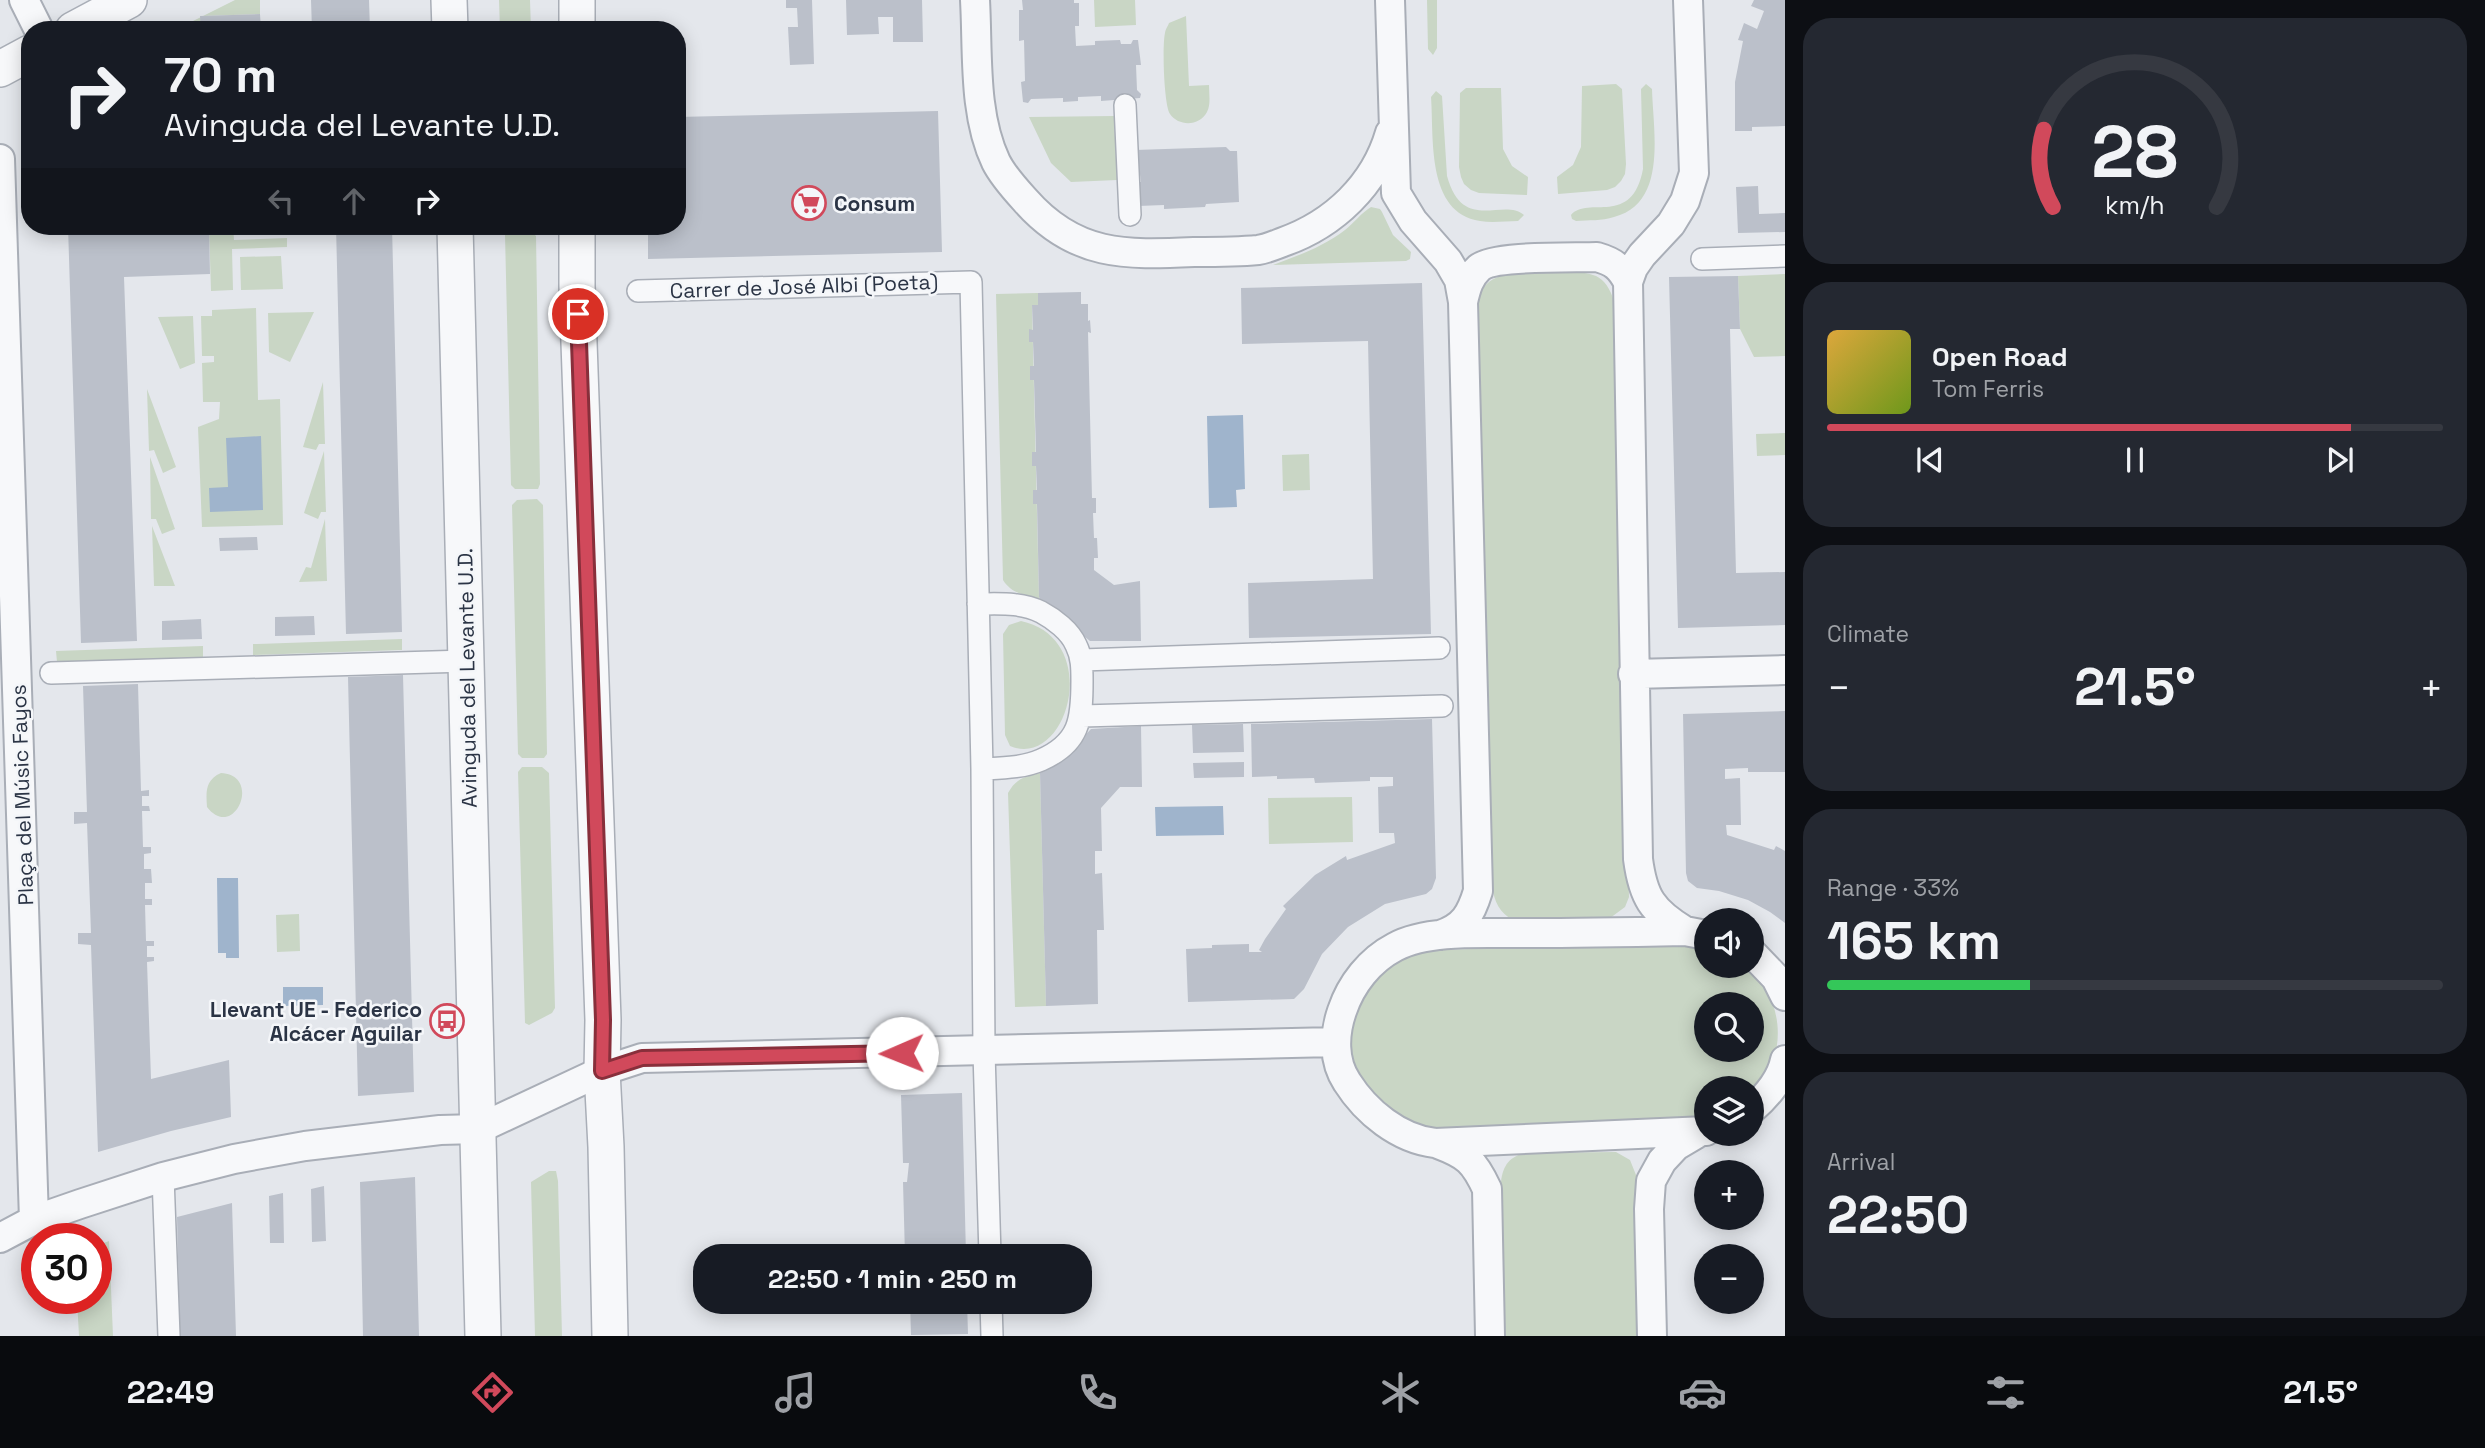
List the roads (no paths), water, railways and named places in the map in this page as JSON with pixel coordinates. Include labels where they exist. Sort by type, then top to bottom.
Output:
[{"type":"street","points":[[24,0],[34,21]]},
{"type":"street","points":[[90,21],[129,0]]},
{"type":"street","points":[[449,0],[450,21]]},
{"type":"street","points":[[577,0],[577,21]]},
{"type":"street","points":[[975,0],[981,101],[985,130],[997,163],[1038,215],[1068,236],[1102,250],[1133,255],[1260,250],[1300,236],[1335,215],[1365,183],[1376,169],[1394,120]]},
{"type":"street","points":[[1390,0],[1396,193],[1413,221],[1448,261],[1459,281],[1463,302],[1478,891],[1474,905],[1456,930],[1397,946],[1380,957],[1360,976],[1347,997],[1335,1042],[1342,1075],[1354,1094],[1371,1112],[1419,1142],[1694,1132]]},
{"type":"street","points":[[1688,0],[1694,173],[1685,201],[1671,224],[1642,255],[1628,282],[1638,859],[1642,885],[1649,902],[1666,920],[1694,932]]},
{"type":"street","points":[[0,69],[21,58]]},
{"type":"street","points":[[1125,105],[1130,215]]},
{"type":"street","name":"Plaça del Músic Fayos","points":[[0,159],[27,927],[34,1220]]},
{"type":"street","name":"Avinguda del Levante U.D.","points":[[455,235],[483,1336]]},
{"type":"street","points":[[577,235],[603,1020],[602,1071],[610,1336]]},
{"type":"street","points":[[1702,259],[1785,256]]},
{"type":"street","points":[[1463,302],[1468,282],[1480,266],[1496,260],[1597,257],[1611,261],[1621,268],[1628,282]]},
{"type":"street","name":"Carrer de José Albi (Poeta)","points":[[638,290],[971,282],[978,604]]},
{"type":"street","points":[[982,769],[1040,761],[1062,747],[1075,732],[1082,716],[1082,660],[1075,642],[1062,627],[1040,612],[1013,603],[978,604],[984,1052],[990,1244]]},
{"type":"street","points":[[1082,660],[1440,648]]},
{"type":"street","points":[[51,673],[466,661]]},
{"type":"street","points":[[1633,674],[1785,670]]},
{"type":"street","points":[[1082,716],[1442,706]]},
{"type":"street","points":[[1440,935],[1694,933]]},
{"type":"street","points":[[1764,966],[1776,978],[1785,996]]},
{"type":"street","points":[[0,1237],[34,1220],[163,1177],[234,1159],[305,1146],[440,1130],[478,1129],[602,1071],[642,1058],[1335,1042]]},
{"type":"street","points":[[1764,1098],[1782,1073],[1785,1060]]},
{"type":"street","points":[[1652,1336],[1648,1209],[1651,1181],[1662,1161],[1676,1146],[1694,1136]]},
{"type":"street","points":[[1435,1143],[1463,1153],[1478,1169],[1487,1189],[1490,1336]]},
{"type":"street","points":[[163,1177],[169,1336]]},
{"type":"street","points":[[991,1314],[992,1336]]},
{"type":"water","points":[[1243,415],[1245,489],[1236,490],[1237,507],[1209,508],[1207,416]]},
{"type":"water","points":[[261,436],[263,510],[210,512],[209,488],[228,487],[226,438]]},
{"type":"water","points":[[1223,806],[1224,835],[1156,836],[1155,807]]},
{"type":"water","points":[[217,878],[238,878],[239,958],[226,958],[226,953],[218,953]]},
{"type":"water","points":[[283,987],[323,987],[323,1005],[283,1006]]},
{"type":"place","name":"Consum","points":[[809,203]]},
{"type":"place","name":"Llevant UE - Federico Alcácer Aguilar","points":[[447,1021]]}]
